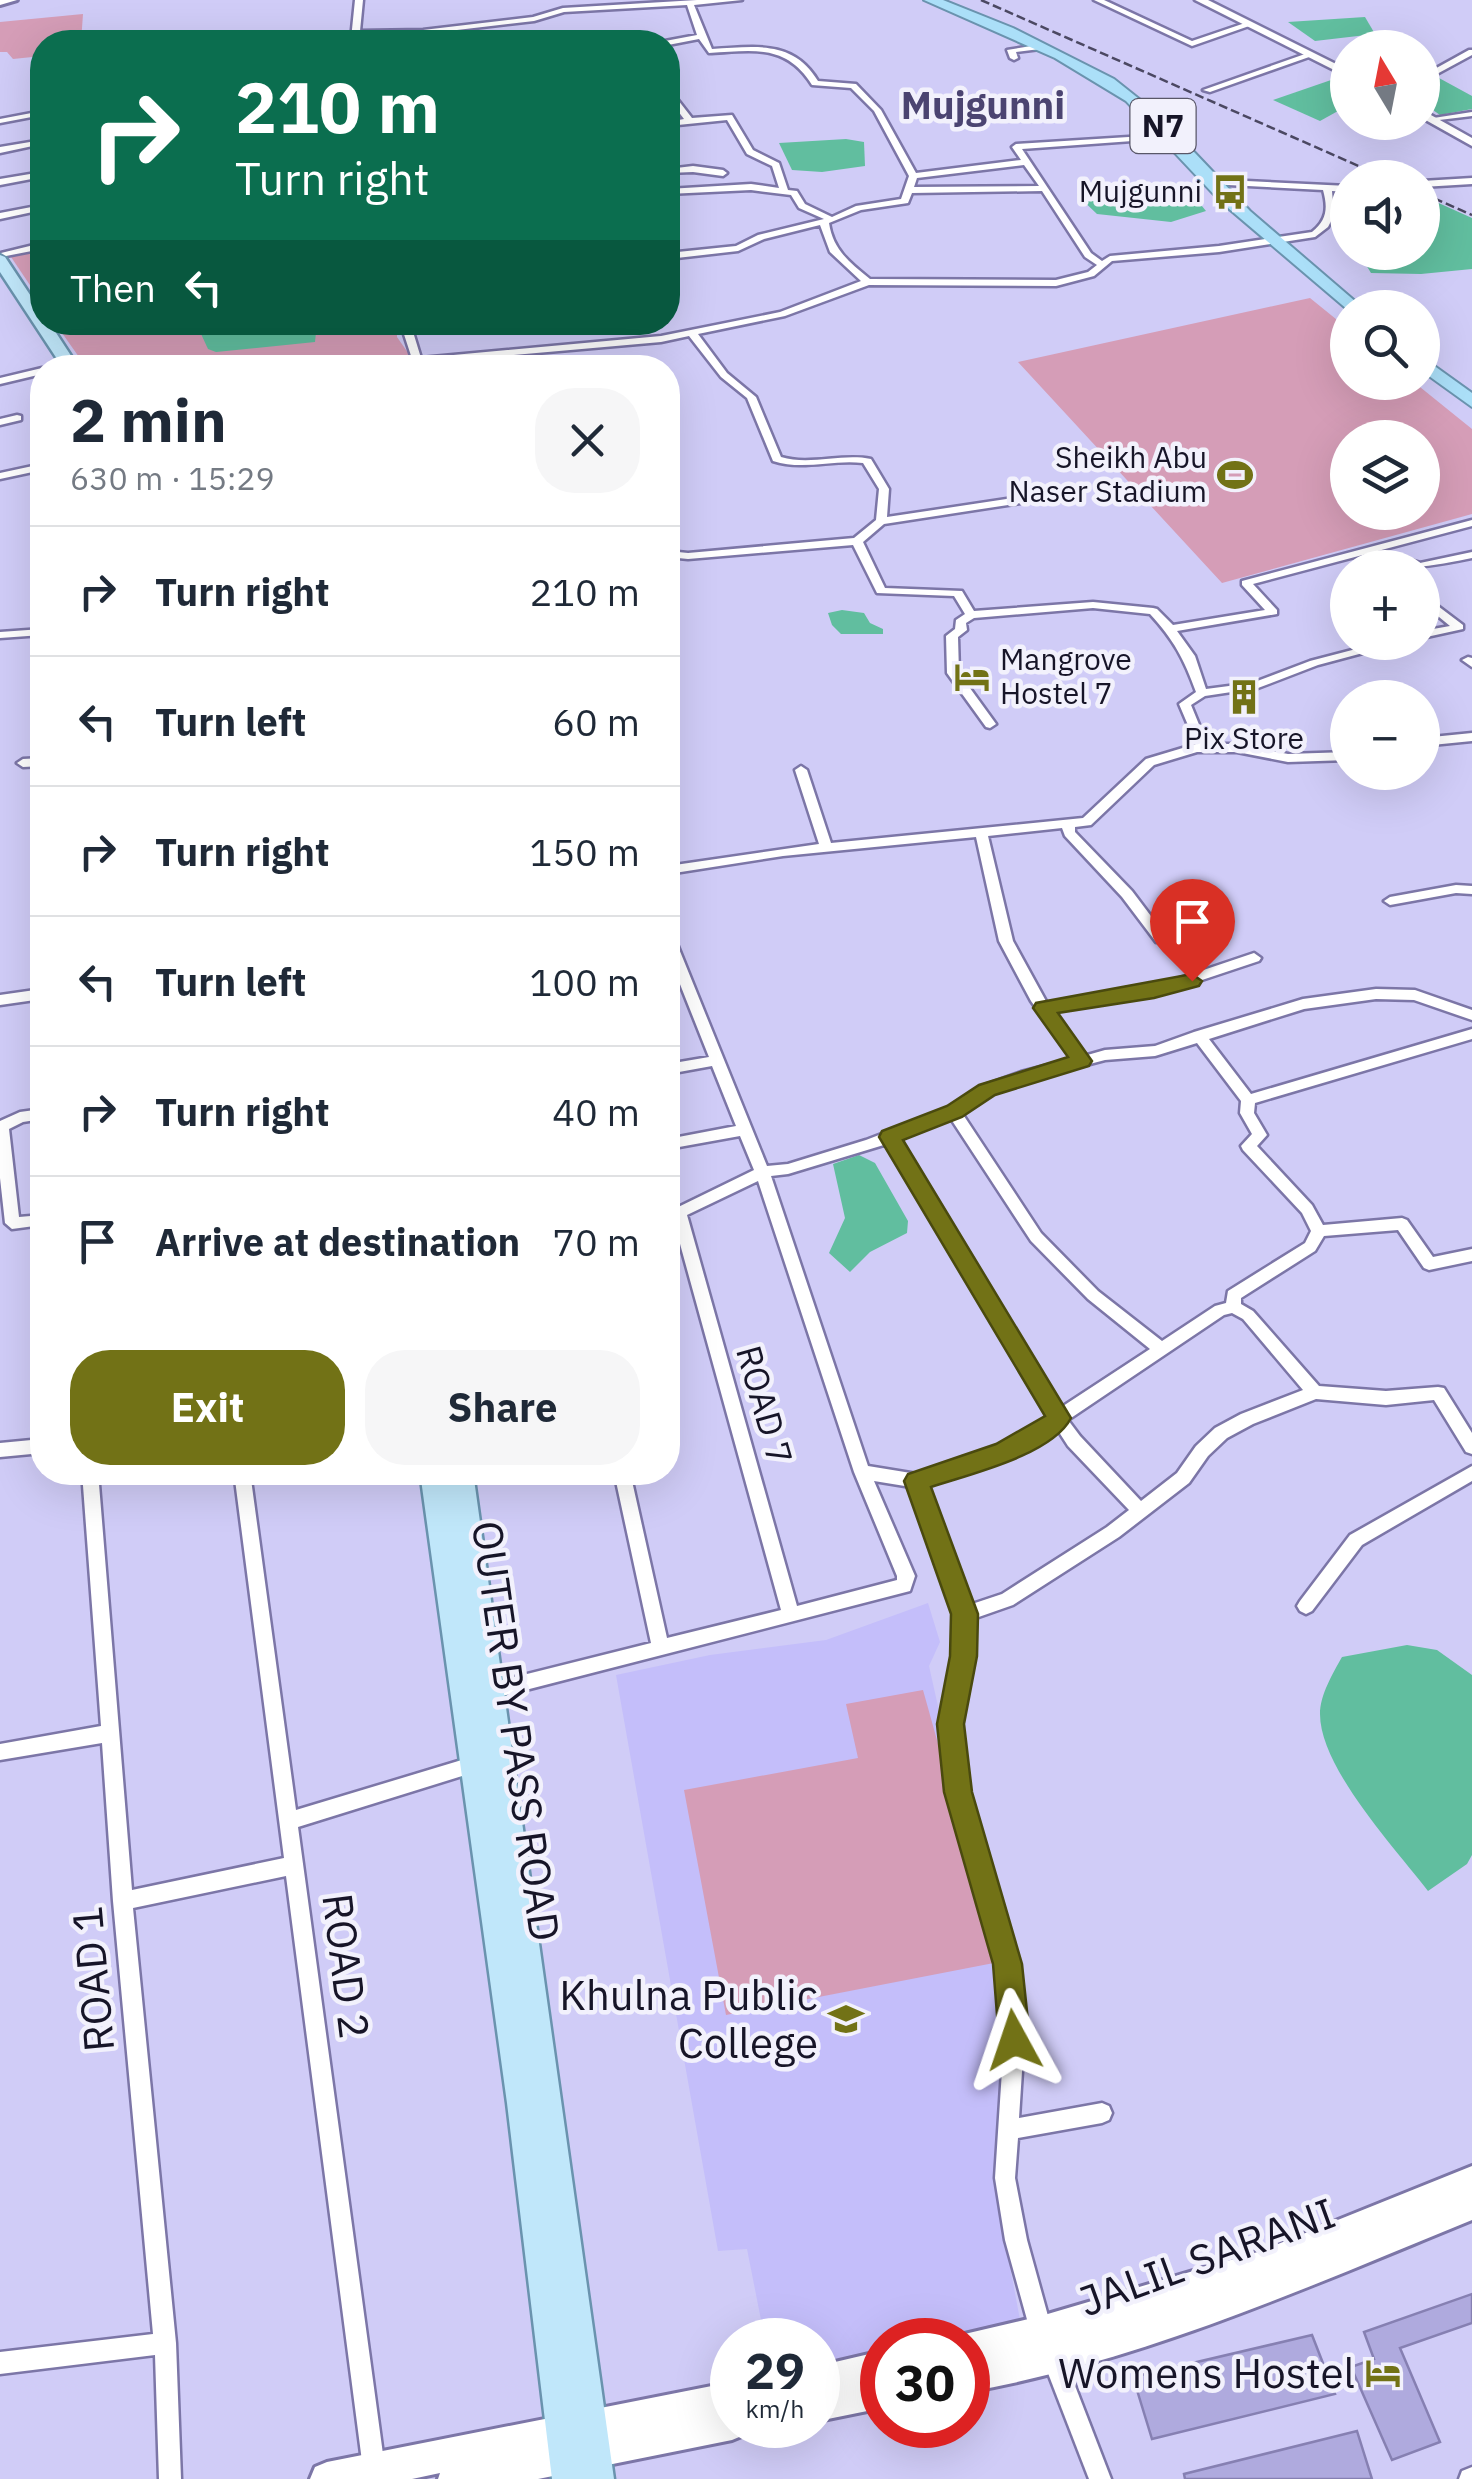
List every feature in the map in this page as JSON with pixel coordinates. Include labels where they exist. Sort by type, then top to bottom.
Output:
[{"type":"highway","name":"N7","points":[[931,0],[1101,77],[1130,97],[1174,136],[1209,181],[1333,290]]},
{"type":"highway","points":[[1440,376],[1472,402]]},
{"type":"main road","points":[[0,2],[11,0]]},
{"type":"main road","points":[[1,256],[30,293]]},
{"type":"main road","points":[[1,256],[30,303]]},
{"type":"main road","name":"OUTER BY PASS ROAD","points":[[436,1485],[524,2103],[580,2455]]},
{"type":"main road","name":"OUTER BY PASS ROAD","points":[[461,1485],[491,1691],[580,2455]]},
{"type":"main road","name":"JALIL SARANI","points":[[990,2368],[1261,2267],[1472,2182]]},
{"type":"main road","name":"JALIL SARANI","points":[[990,2347],[1048,2346],[1267,2287],[1472,2204]]},
{"type":"main road","points":[[327,2479],[374,2469],[580,2455],[710,2407]]},
{"type":"main road","points":[[455,2479],[710,2428]]},
{"type":"street","points":[[356,30],[359,0]]},
{"type":"street","points":[[440,30],[534,19],[563,10],[738,0]]},
{"type":"street","points":[[1098,0],[1192,44],[1248,25]]},
{"type":"street","points":[[1200,0],[1330,66]]},
{"type":"street","points":[[680,255],[738,248],[761,237],[828,221],[859,208],[905,201],[913,176],[877,110],[854,86],[814,84],[808,67],[781,49],[710,52],[690,4]]},
{"type":"street","points":[[680,40],[701,36]]},
{"type":"street","points":[[1014,58],[1011,50],[1037,46]]},
{"type":"street","points":[[1440,70],[1472,52]]},
{"type":"street","points":[[1207,90],[1308,56]]},
{"type":"street","points":[[680,108],[690,121]]},
{"type":"street","points":[[1440,115],[1472,114]]},
{"type":"street","points":[[0,120],[30,115]]},
{"type":"street","points":[[680,122],[729,117],[750,152],[776,165],[784,192]]},
{"type":"street","points":[[1440,124],[1472,143]]},
{"type":"street","points":[[1100,263],[1088,255],[1016,147],[1174,136]]},
{"type":"street","points":[[0,150],[30,144]]},
{"type":"street","points":[[913,176],[1024,162]]},
{"type":"street","points":[[680,170],[724,172]]},
{"type":"street","points":[[0,182],[30,177]]},
{"type":"street","points":[[680,334],[782,314],[868,282],[1056,283],[1091,274],[1110,258],[1315,234],[1326,226],[1333,207],[1328,190],[1209,181]]},
{"type":"street","points":[[1440,183],[1472,181]]},
{"type":"street","points":[[680,191],[750,187],[794,193],[802,206],[828,221]]},
{"type":"street","points":[[910,190],[1045,188]]},
{"type":"street","points":[[0,216],[30,210]]},
{"type":"street","points":[[828,221],[826,241],[834,254],[868,282]]},
{"type":"street","points":[[1,256],[30,249]]},
{"type":"street","points":[[692,332],[724,374],[751,397],[776,459],[799,464],[842,458],[868,461],[884,489],[881,521]]},
{"type":"street","points":[[636,335],[638,341]]},
{"type":"street","points":[[505,355],[674,335]]},
{"type":"street","points":[[0,380],[30,373]]},
{"type":"street","points":[[0,422],[18,418]]},
{"type":"street","points":[[0,476],[30,470]]},
{"type":"street","points":[[680,555],[857,541],[881,521],[1027,499],[1078,498]]},
{"type":"street","points":[[1170,629],[1274,612],[1246,583],[1472,523]]},
{"type":"street","points":[[857,541],[881,591],[958,593],[971,616]]},
{"type":"street","points":[[1440,562],[1472,555]]},
{"type":"street","points":[[990,724],[953,674],[952,636],[962,630],[960,622],[971,616],[1093,604],[1152,611],[1189,656],[1202,692]]},
{"type":"street","points":[[1440,612],[1459,628],[1440,632]]},
{"type":"street","points":[[0,635],[30,633]]},
{"type":"street","points":[[1203,748],[1185,704],[1202,692],[1254,686],[1330,659]]},
{"type":"street","points":[[1440,740],[1472,736]]},
{"type":"street","points":[[680,868],[826,847],[1068,824],[1096,817],[1136,774],[1161,756],[1203,748],[1237,748],[1288,758],[1330,757]]},
{"type":"street","points":[[24,764],[30,763]]},
{"type":"street","points":[[801,770],[826,847]]},
{"type":"street","points":[[1068,824],[1069,834],[1127,894],[1161,939]]},
{"type":"street","points":[[980,832],[1006,942],[1044,1008],[1081,1061]]},
{"type":"street","points":[[1390,901],[1472,890]]},
{"type":"street","points":[[1044,1008],[1154,991],[1254,958]]},
{"type":"street","points":[[491,1691],[904,1586],[906,1576],[862,1472],[762,1172],[680,969]]},
{"type":"street","points":[[680,985],[686,984]]},
{"type":"street","points":[[680,1212],[762,1172],[788,1169],[954,1112],[987,1090],[1081,1061],[1156,1051],[1303,1004],[1376,994],[1415,995],[1472,1014]]},
{"type":"street","points":[[0,1000],[30,996]]},
{"type":"street","points":[[1248,1100],[1472,1034]]},
{"type":"street","points":[[1199,1036],[1248,1100],[1247,1112],[1260,1134],[1248,1146],[1307,1210],[1319,1231]]},
{"type":"street","points":[[680,1067],[714,1061]]},
{"type":"street","points":[[954,1112],[1036,1237],[1093,1296],[1162,1350]]},
{"type":"street","points":[[30,1116],[2,1126],[12,1223],[30,1221]]},
{"type":"street","points":[[680,1142],[742,1130]]},
{"type":"street","points":[[890,1137],[1058,1418],[1074,1441],[1140,1511]]},
{"type":"street","points":[[1319,1231],[1402,1224],[1429,1264],[1472,1255]]},
{"type":"street","points":[[1234,1307],[1233,1296],[1310,1247],[1319,1231]]},
{"type":"street","name":"ROAD 7","points":[[680,1239],[791,1614]]},
{"type":"street","points":[[862,1472],[917,1481],[1005,1451],[1046,1430],[1058,1418],[1220,1310],[1234,1307],[1248,1315],[1315,1392]]},
{"type":"street","points":[[964,1614],[1008,1600],[1140,1511],[1183,1478],[1222,1433],[1247,1418],[1315,1392],[1386,1398],[1438,1393],[1472,1447]]},
{"type":"street","points":[[0,1450],[30,1447]]},
{"type":"street","points":[[1306,1606],[1356,1540],[1472,1473]]},
{"type":"street","points":[[917,1481],[964,1614],[964,1656],[951,1724],[958,1792],[1008,1964],[1014,2040],[1005,2178],[1048,2346],[1100,2479]]},
{"type":"street","name":"ROAD 1","points":[[91,1485],[123,1901],[165,2342],[170,2479]]},
{"type":"street","name":"ROAD 2","points":[[244,1485],[374,2469]]},
{"type":"street","points":[[625,1485],[660,1645]]},
{"type":"street","points":[[0,1752],[110,1733]]},
{"type":"street","points":[[287,1822],[475,1764]]},
{"type":"street","points":[[123,1901],[295,1865]]},
{"type":"street","points":[[1008,2130],[1102,2113]]},
{"type":"street","points":[[0,2363],[165,2342]]},
{"type":"shaded area","points":[[83,14],[82,30],[30,30],[30,57],[13,59],[7,52],[0,52],[0,22]]},
{"type":"shaded area","points":[[1365,17],[1373,30],[1330,30],[1330,39],[1315,41],[1288,22]]},
{"type":"shaded area","points":[[1440,79],[1472,96],[1472,109],[1440,115]]},
{"type":"shaded area","points":[[1330,80],[1330,115],[1320,121],[1273,100]]},
{"type":"shaded area","points":[[846,139],[864,142],[865,166],[822,172],[792,170],[779,143]]},
{"type":"shaded area","points":[[1157,183],[1184,184],[1206,211],[1171,222],[1097,214],[1077,195],[1082,188],[1138,191]]},
{"type":"shaded area","points":[[1440,204],[1472,218],[1472,269],[1371,273],[1369,270],[1440,270]]},
{"type":"shaded area","points":[[30,250],[30,285],[9,254]]},
{"type":"shaded area","name":"Sheikh Abu Naser Stadium","points":[[1310,298],[1330,314],[1330,400],[1436,400],[1472,429],[1472,514],[1440,523],[1440,420],[1330,420],[1330,530],[1414,530],[1330,550],[1330,553],[1222,583],[1018,362]]},
{"type":"shaded area","points":[[63,335],[397,335],[410,355],[78,355]]},
{"type":"shaded area","points":[[202,335],[316,335],[315,342],[216,352],[208,349]]},
{"type":"shaded area","points":[[828,613],[864,613],[870,623],[883,629],[883,634],[841,634]]},
{"type":"shaded area","points":[[859,1155],[875,1163],[908,1221],[907,1233],[870,1252],[850,1272],[829,1253],[845,1218],[833,1164]]},
{"type":"shaded area","name":"Khulna Public College","points":[[928,1603],[940,1642],[929,1666],[959,1800],[1000,1936],[1016,2054],[994,2182],[1021,2325],[990,2332],[990,2318],[860,2318],[860,2361],[840,2365],[840,2318],[761,2318],[747,2249],[718,2251],[616,1675],[710,1655],[826,1640]]},
{"type":"shaded area","points":[[1407,1645],[1437,1650],[1472,1675],[1472,1855],[1467,1864],[1428,1891],[1345,1782],[1323,1735],[1320,1714],[1325,1692],[1342,1657]]},
{"type":"shaded area","points":[[923,1690],[999,1962],[726,2015],[684,1790],[858,1758],[846,1704]]},
{"type":"building","name":"Womens Hostel","points":[[1472,2294],[1472,2323],[1400,2348],[1440,2442],[1392,2460],[1351,2367],[1374,2359],[1364,2332]]},
{"type":"building","points":[[1312,2335],[1335,2394],[1152,2439],[1133,2377]]},
{"type":"building","points":[[1357,2431],[1372,2479],[1185,2479],[1184,2474]]},
{"type":"railway","points":[[981,0],[1345,160]]},
{"type":"railway","points":[[1440,201],[1472,215]]},
{"type":"place","name":"Mujgunni","points":[[1230,192]]},
{"type":"place","name":"Sheikh Abu Naser Stadium","points":[[1235,475]]},
{"type":"place","name":"Mangrove Hostel 7","points":[[972,677]]},
{"type":"place","name":"Pix Store","points":[[1244,697]]},
{"type":"place","name":"Khulna Public College","points":[[846,2019]]},
{"type":"place","name":"Womens Hostel","points":[[1383,2373]]},
{"type":"district","name":"Mujgunni","points":[[983,106]]},
{"type":"route","points":[[1014,2040],[1008,1964],[958,1792],[951,1724],[964,1656],[964,1614],[917,1481],[1005,1451],[1046,1430],[1058,1418],[890,1137],[954,1112],[987,1090],[1081,1061],[1044,1008],[1154,991],[1192,981]]}]
